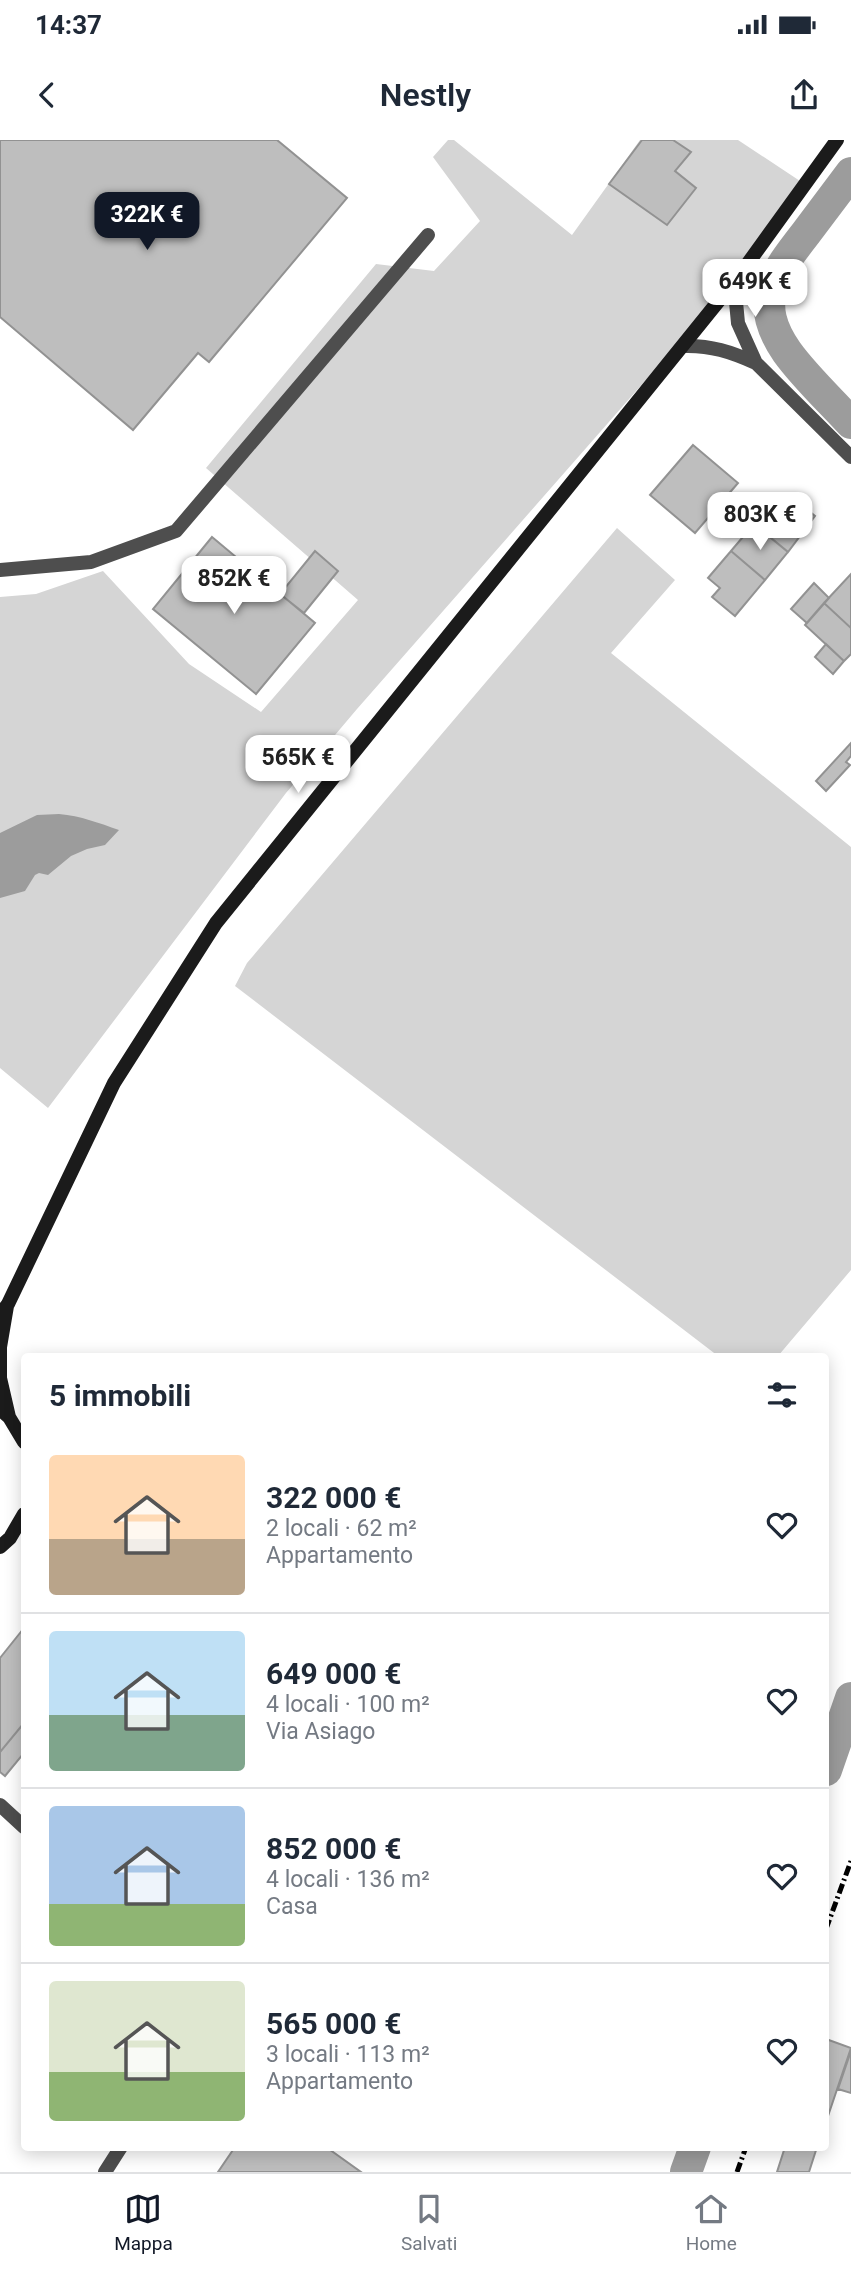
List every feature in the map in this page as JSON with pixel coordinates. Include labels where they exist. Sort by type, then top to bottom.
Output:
[{"type":"main road","points":[[21,1438],[4,1413],[0,1347],[4,1310],[114,1083],[216,923],[738,277],[838,140]]},
{"type":"main road","points":[[0,1547],[10,1538],[21,1519]]},
{"type":"street","points":[[0,570],[91,562],[176,530],[428,236]]},
{"type":"street","points":[[738,277],[738,323],[756,363],[851,457]]},
{"type":"street","points":[[683,346],[716,347],[756,363]]},
{"type":"street","points":[[0,1805],[21,1824]]},
{"type":"street","points":[[105,2172],[118,2151]]},
{"type":"shaded area","points":[[448,140],[454,140],[572,235],[640,140],[738,140],[800,181],[737,285],[704,330],[679,347],[644,382],[286,793],[48,1108],[0,1068],[0,597],[36,594],[103,571],[189,664],[261,712],[358,600],[206,468],[376,264],[434,271],[480,221],[433,157]]},
{"type":"shaded area","points":[[617,528],[675,580],[611,653],[851,847],[851,1270],[781,1353],[714,1353],[235,986],[247,963]]},
{"type":"shaded area","points":[[59,814],[119,830],[105,845],[71,856],[48,875],[35,875],[25,891],[0,898],[0,833],[37,815]]},
{"type":"building","points":[[0,140],[277,140],[347,198],[209,362],[198,353],[133,430],[0,317]]},
{"type":"building","points":[[642,140],[673,140],[691,152],[675,171],[696,188],[667,225],[609,184]]},
{"type":"building","points":[[693,445],[738,483],[695,533],[650,495]]},
{"type":"building","points":[[775,498],[787,507],[794,499],[815,516],[788,552],[754,524]]},
{"type":"building","points":[[754,524],[788,552],[765,580],[731,551]]},
{"type":"building","points":[[212,537],[315,623],[256,694],[153,609]]},
{"type":"building","points":[[315,551],[338,571],[304,613],[280,594]]},
{"type":"building","points":[[731,551],[765,580],[735,616],[712,597],[720,588],[708,578]]},
{"type":"building","points":[[851,574],[851,628],[824,603]]},
{"type":"building","points":[[814,583],[829,598],[807,623],[791,609]]},
{"type":"building","points":[[824,603],[851,628],[851,654],[844,661],[805,625]]},
{"type":"building","points":[[826,644],[844,661],[833,674],[815,657]]},
{"type":"building","points":[[851,743],[851,756],[846,762],[850,765],[826,791],[816,781]]},
{"type":"building","points":[[21,1632],[21,1727],[0,1752],[0,1658]]},
{"type":"building","points":[[21,1727],[21,1757],[5,1776],[0,1772],[0,1752]]},
{"type":"building","points":[[829,2040],[851,2048],[829,2113]]},
{"type":"building","points":[[851,2051],[851,2093],[838,2089]]},
{"type":"building","points":[[232,2151],[332,2151],[361,2172],[218,2172]]},
{"type":"building","points":[[784,2151],[816,2151],[809,2172],[777,2172]]},
{"type":"waterway","points":[[851,173],[785,262],[771,289],[769,303],[776,334],[787,352],[851,423]]},
{"type":"waterway","points":[[829,1761],[851,1698]]},
{"type":"waterway","points":[[686,2172],[694,2151]]},
{"type":"railway","points":[[829,1921],[851,1861]]},
{"type":"railway","points":[[737,2172],[745,2151]]}]
